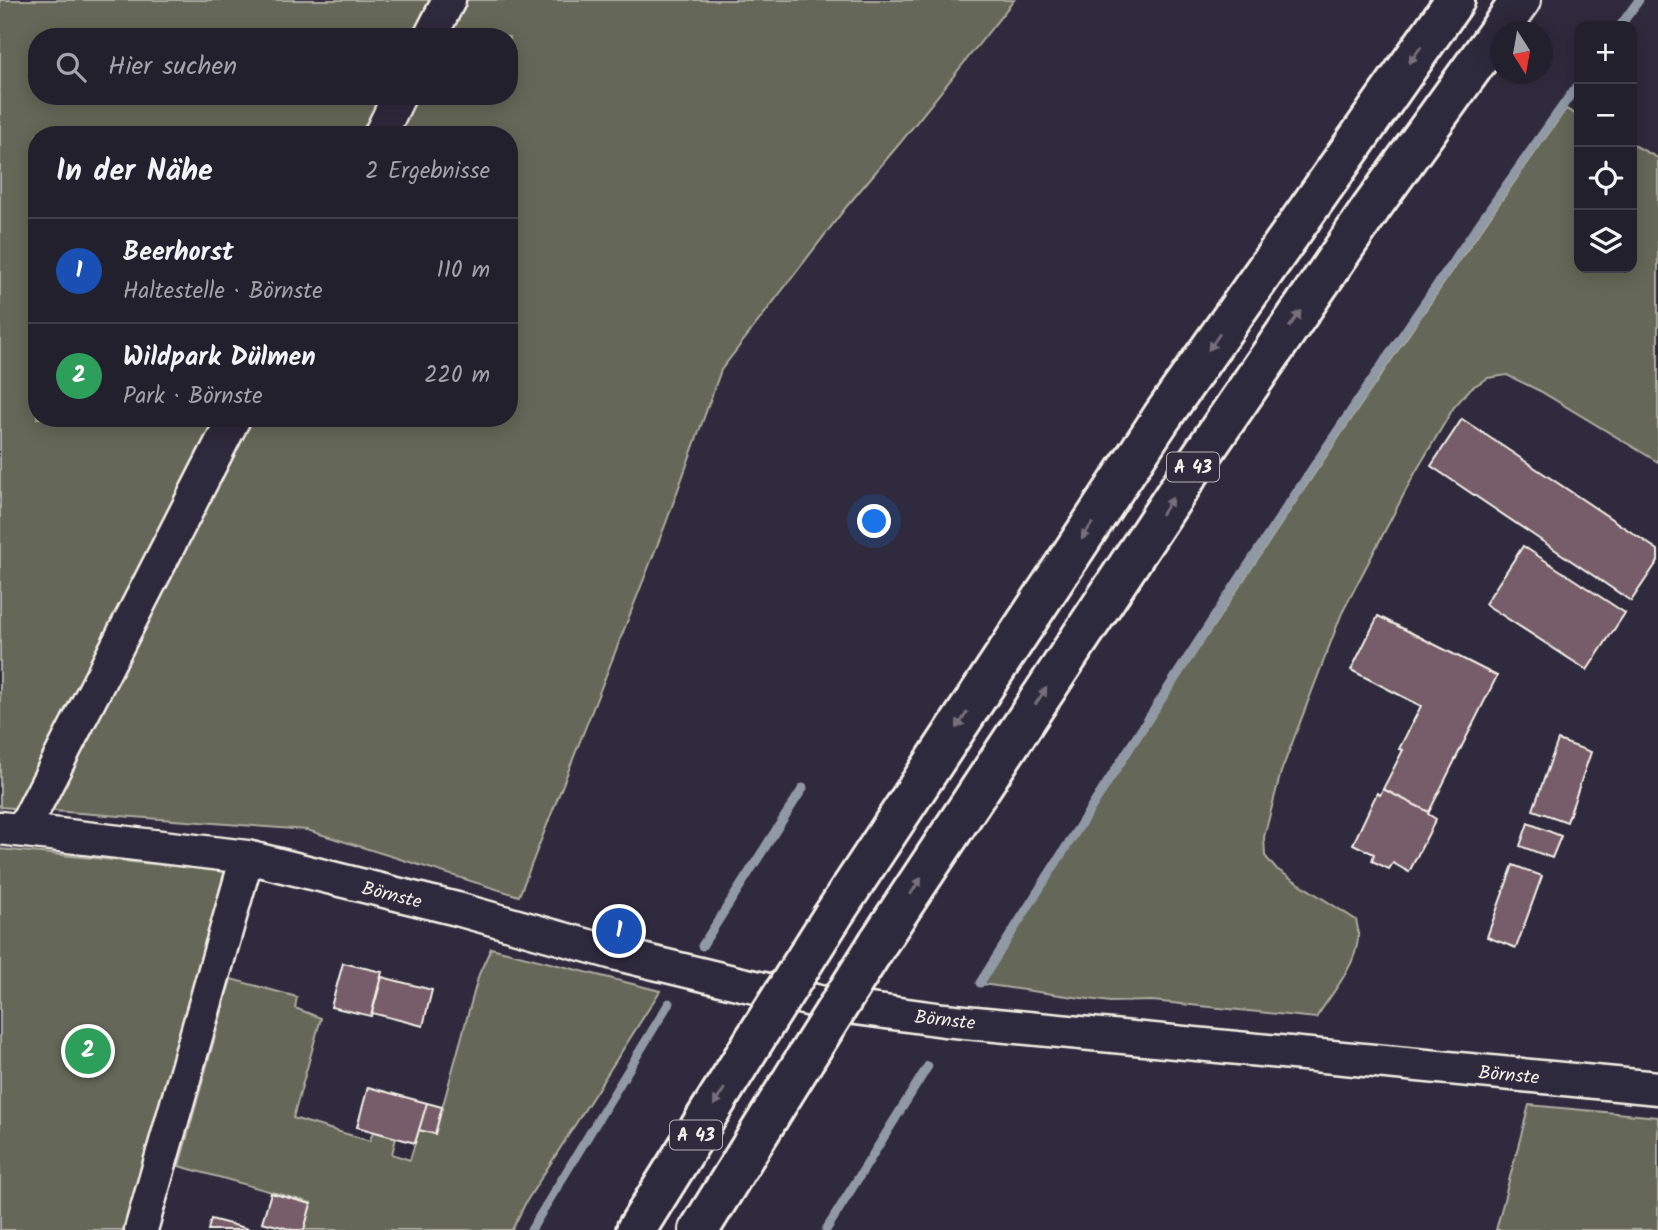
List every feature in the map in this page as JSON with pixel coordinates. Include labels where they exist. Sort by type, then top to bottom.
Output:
[{"type":"highway","name":"A 43","points":[[636,1230],[832,917],[1162,417],[1455,0]]},
{"type":"highway","name":"A 43","points":[[699,1230],[878,943],[1188,475],[1372,207],[1521,0]]},
{"type":"street","points":[[435,28],[449,0]]},
{"type":"street","points":[[385,126],[395,105]]},
{"type":"street","name":"Börnste","points":[[229,427],[12,829],[247,857],[457,909],[617,954],[832,1005],[944,1020],[1658,1088]]},
{"type":"street","points":[[141,1230],[247,857]]},
{"type":"green space","points":[[0,0],[1014,0],[847,206],[721,370],[666,523],[519,896],[307,830],[0,807]]},
{"type":"green space","points":[[1566,109],[1574,113],[1574,273],[1637,273],[1637,147],[1658,158],[1658,462],[1540,391],[1507,375],[1488,378],[1471,388],[1454,407],[1415,473],[1342,613],[1281,772],[1264,837],[1265,856],[1275,868],[1356,920],[1357,946],[1353,959],[1316,1018],[1152,1001],[1110,1002],[982,984],[1268,543]]},
{"type":"green space","points":[[0,849],[225,871],[125,1230],[0,1230]]},
{"type":"green space","points":[[491,948],[660,991],[526,1202],[512,1230],[304,1230],[311,1203],[179,1166],[231,979],[297,997],[295,1008],[321,1018],[293,1118],[370,1141],[373,1131],[396,1138],[392,1154],[410,1160],[419,1130],[435,1134],[479,974]]},
{"type":"green space","points":[[1529,1105],[1658,1117],[1658,1230],[1496,1230]]},
{"type":"building","points":[[1462,419],[1658,550],[1658,561],[1631,601],[1431,466]]},
{"type":"building","points":[[1523,546],[1625,613],[1587,670],[1485,604]]},
{"type":"building","points":[[1378,616],[1497,676],[1429,812],[1383,789],[1403,750],[1399,749],[1421,706],[1351,670]]},
{"type":"building","points":[[1558,740],[1591,752],[1567,822],[1533,810]]},
{"type":"building","points":[[1383,789],[1429,812],[1428,814],[1436,819],[1409,872],[1393,863],[1389,869],[1372,861],[1374,854],[1353,844],[1377,793],[1380,795]]},
{"type":"building","points":[[1528,823],[1561,836],[1552,858],[1520,846]]},
{"type":"building","points":[[1513,865],[1542,876],[1516,948],[1487,937]]},
{"type":"building","points":[[343,963],[382,972],[371,1016],[331,1007]]},
{"type":"building","points":[[382,977],[432,990],[423,1026],[372,1013]]},
{"type":"building","points":[[368,1087],[427,1103],[415,1143],[357,1127]]},
{"type":"building","points":[[427,1103],[442,1107],[435,1134],[419,1130]]},
{"type":"building","points":[[271,1193],[311,1204],[304,1230],[262,1222]]},
{"type":"building","points":[[211,1219],[249,1229],[249,1230],[208,1230]]},
{"type":"waterway","points":[[1624,21],[1639,0]]},
{"type":"waterway","points":[[980,983],[1272,528],[1423,304],[1578,84]]},
{"type":"waterway","points":[[702,946],[803,788]]},
{"type":"waterway","points":[[531,1230],[669,1003]]},
{"type":"waterway","points":[[826,1230],[928,1066]]},
{"type":"place","name":"Beerhorst","points":[[619,931]]},
{"type":"place","name":"Wildpark Dülmen","points":[[88,1051]]}]
